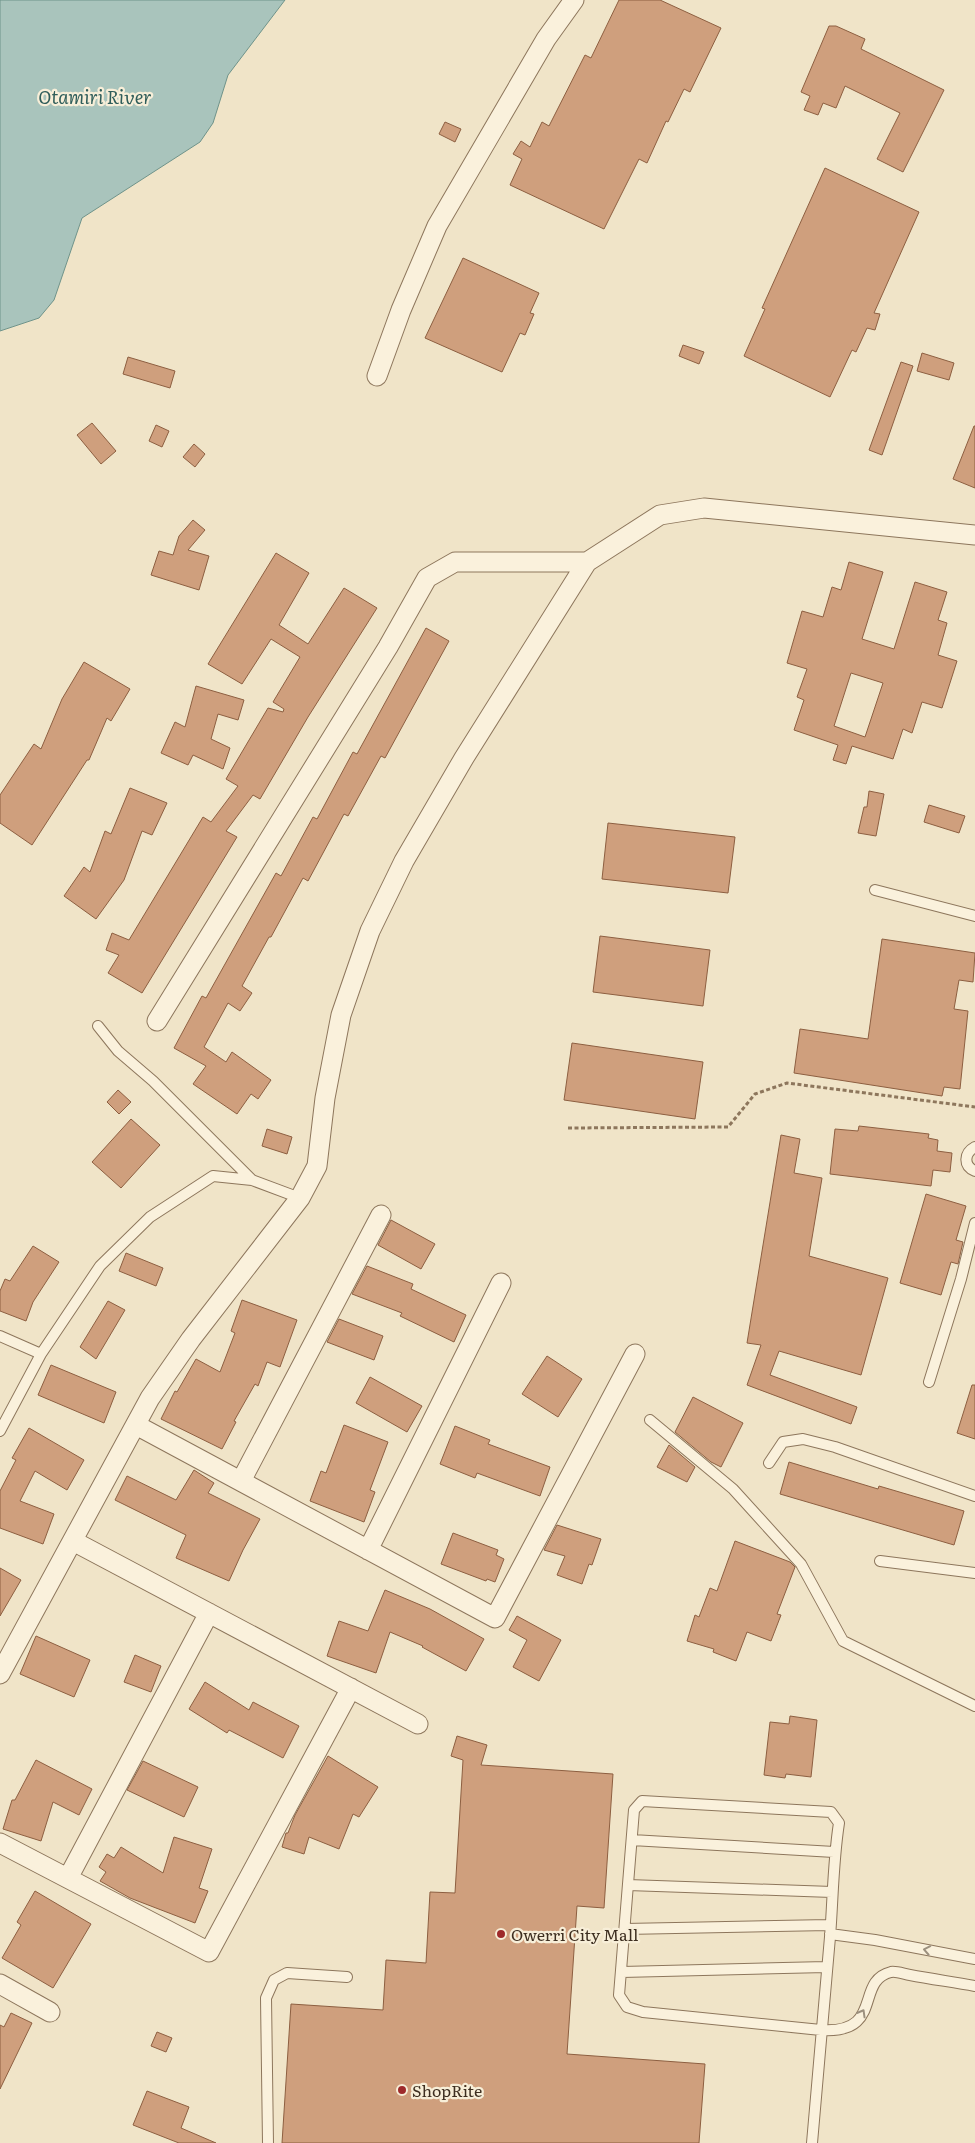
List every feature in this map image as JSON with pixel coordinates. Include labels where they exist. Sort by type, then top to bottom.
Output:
[{"type":"street","points":[[377,376],[401,310],[437,226],[546,39],[574,0]]},
{"type":"street","points":[[0,1674],[150,1398],[191,1339],[300,1198],[317,1166],[325,1098],[341,1015],[370,931],[404,861],[464,758],[587,562],[660,515],[704,508],[975,535]]},
{"type":"street","points":[[158,1021],[383,655],[426,578],[454,562],[587,562]]},
{"type":"street","points":[[241,1481],[381,1215]]},
{"type":"street","points":[[368,1550],[502,1283]]},
{"type":"street","points":[[136,1425],[495,1618],[635,1354]]},
{"type":"street","points":[[73,1541],[418,1724]]},
{"type":"street","points":[[68,1878],[209,1613]]},
{"type":"street","points":[[0,1843],[209,1952],[351,1688]]},
{"type":"street","points":[[0,1984],[50,2012]]},
{"type":"lane","points":[[875,890],[975,916]]},
{"type":"lane","points":[[98,1026],[118,1051],[153,1081],[252,1180]]},
{"type":"lane","points":[[975,1147],[968,1153],[966,1160],[967,1166],[975,1172]]},
{"type":"lane","points":[[0,1431],[41,1354],[100,1266],[150,1217],[213,1176],[252,1180],[300,1198]]},
{"type":"lane","points":[[929,1382],[961,1279],[975,1223]]},
{"type":"lane","points":[[0,1336],[41,1354]]},
{"type":"lane","points":[[650,1420],[733,1489],[802,1564],[843,1641],[975,1706]]},
{"type":"lane","points":[[768,1463],[783,1442],[803,1440],[835,1447],[975,1496]]},
{"type":"lane","points":[[880,1561],[975,1573]]},
{"type":"lane","points":[[812,2143],[821,2030],[826,1967],[829,1930],[832,1892],[834,1852],[839,1822],[831,1812],[642,1801],[634,1810],[619,1995],[627,2007],[635,2010],[821,2030],[839,2031],[852,2027],[864,2012],[877,1979],[891,1972],[975,1986]]},
{"type":"lane","points":[[632,1840],[834,1852]]},
{"type":"lane","points":[[628,1885],[832,1892]]},
{"type":"lane","points":[[625,1929],[829,1930],[975,1959]]},
{"type":"lane","points":[[622,1972],[826,1967]]},
{"type":"lane","points":[[268,2143],[266,1998],[274,1980],[287,1973],[347,1977]]},
{"type":"path","points":[[568,1128],[728,1127],[755,1094],[787,1083],[975,1107]]},
{"type":"water","name":"Otamiri River","points":[[0,0],[285,0],[228,75],[213,123],[200,142],[82,218],[54,300],[39,318],[0,331]]},
{"type":"building","points":[[619,0],[660,0],[721,28],[690,92],[684,89],[668,122],[666,121],[647,163],[639,159],[604,229],[510,185],[522,159],[513,154],[521,141],[530,147],[542,122],[549,126],[585,55],[591,58]]},
{"type":"building","points":[[829,26],[836,26],[865,39],[861,49],[944,90],[903,172],[877,159],[900,113],[845,86],[836,108],[823,103],[818,115],[804,110],[810,96],[801,92]]},
{"type":"building","points":[[445,122],[461,129],[455,142],[439,134]]},
{"type":"building","points":[[825,168],[919,212],[874,313],[880,314],[875,330],[867,328],[856,352],[852,350],[830,397],[744,356],[765,309],[762,308]]},
{"type":"building","points":[[463,258],[539,293],[530,313],[534,314],[525,335],[520,333],[502,372],[425,338]]},
{"type":"building","points":[[683,345],[704,352],[699,364],[679,356]]},
{"type":"building","points":[[922,353],[954,363],[949,380],[917,371]]},
{"type":"building","points":[[128,357],[175,371],[170,388],[123,374]]},
{"type":"building","points":[[901,362],[913,366],[882,455],[869,450]]},
{"type":"building","points":[[92,423],[116,451],[101,464],[77,435]]},
{"type":"building","points":[[156,425],[169,431],[162,447],[149,441]]},
{"type":"building","points":[[975,426],[975,488],[953,479]]},
{"type":"building","points":[[194,444],[205,454],[195,467],[183,457]]},
{"type":"building","points":[[193,520],[205,530],[188,550],[209,556],[199,590],[151,575],[159,551],[173,555],[179,536]]},
{"type":"building","points":[[276,553],[309,573],[279,625],[308,644],[344,588],[377,608],[308,717],[260,799],[253,795],[226,831],[237,837],[142,993],[108,973],[119,955],[106,950],[112,933],[129,940],[203,817],[211,822],[238,786],[226,779],[268,708],[283,712],[284,709],[273,702],[300,657],[271,639],[242,684],[208,664]]},
{"type":"building","points":[[849,562],[883,572],[862,639],[894,649],[915,582],[947,592],[938,620],[947,623],[938,655],[957,661],[942,708],[922,702],[912,733],[903,729],[893,759],[852,746],[846,764],[833,760],[838,745],[794,730],[804,700],[797,697],[807,669],[787,663],[802,611],[823,617],[832,587],[841,590]],"holes":[[[851,673],[883,683],[865,737],[834,726]]]},
{"type":"building","points":[[426,628],[449,641],[385,758],[381,756],[348,816],[344,814],[308,881],[303,878],[271,937],[269,937],[242,986],[252,993],[240,1011],[228,1003],[204,1047],[226,1062],[232,1052],[271,1080],[258,1099],[251,1094],[237,1114],[193,1084],[206,1066],[174,1048],[202,996],[206,998],[276,873],[281,876],[313,817],[317,819],[353,752],[357,754]]},
{"type":"building","points":[[84,662],[130,689],[111,721],[107,718],[89,760],[87,760],[32,845],[0,823],[0,795],[34,744],[41,749],[62,699]]},
{"type":"building","points":[[196,686],[244,700],[238,720],[218,714],[211,739],[230,748],[223,769],[193,755],[188,765],[161,753],[175,722],[185,727]]},
{"type":"building","points":[[130,788],[167,803],[152,835],[142,831],[124,880],[96,919],[64,896],[84,867],[90,872],[105,831],[111,834]]},
{"type":"building","points":[[869,791],[884,794],[876,836],[858,833],[864,807],[867,807]]},
{"type":"building","points":[[929,805],[965,816],[959,833],[924,822]]},
{"type":"building","points":[[608,823],[735,837],[728,893],[602,879]]},
{"type":"building","points":[[600,936],[710,950],[703,1006],[593,992]]},
{"type":"building","points":[[882,939],[975,953],[973,982],[959,980],[954,1009],[968,1011],[960,1089],[944,1087],[942,1096],[794,1073],[800,1029],[868,1039]]},
{"type":"building","points":[[572,1043],[703,1062],[695,1119],[564,1100]]},
{"type":"building","points":[[118,1090],[131,1102],[119,1114],[107,1102]]},
{"type":"building","points":[[131,1119],[160,1145],[121,1188],[92,1162]]},
{"type":"building","points":[[859,1126],[929,1134],[928,1138],[938,1140],[937,1151],[952,1153],[950,1172],[933,1170],[931,1186],[830,1174],[835,1129],[858,1131]]},
{"type":"building","points":[[267,1129],[292,1137],[287,1154],[262,1146]]},
{"type":"building","points":[[781,1135],[800,1139],[794,1173],[822,1178],[809,1256],[888,1278],[861,1375],[779,1351],[770,1375],[857,1407],[851,1424],[747,1385],[761,1345],[747,1343]]},
{"type":"building","points":[[926,1194],[966,1206],[956,1240],[963,1242],[958,1264],[951,1262],[941,1295],[900,1283]]},
{"type":"building","points":[[391,1220],[435,1244],[421,1269],[378,1245]]},
{"type":"building","points":[[33,1246],[59,1262],[33,1302],[26,1321],[0,1311],[0,1291],[5,1279],[10,1281]]},
{"type":"building","points":[[126,1253],[163,1268],[156,1286],[119,1271]]},
{"type":"building","points":[[367,1266],[413,1284],[411,1289],[466,1315],[454,1342],[400,1316],[402,1313],[352,1294]]},
{"type":"building","points":[[242,1300],[297,1320],[280,1367],[267,1362],[258,1386],[255,1384],[234,1421],[236,1422],[222,1449],[161,1419],[175,1391],[177,1392],[196,1359],[220,1372],[235,1333],[231,1331]]},
{"type":"building","points":[[108,1301],[125,1310],[96,1359],[80,1347]]},
{"type":"building","points":[[339,1319],[383,1336],[374,1360],[327,1342]]},
{"type":"building","points":[[547,1356],[582,1379],[558,1417],[522,1394]]},
{"type":"building","points":[[51,1365],[116,1392],[104,1423],[38,1395]]},
{"type":"building","points":[[370,1377],[422,1406],[407,1432],[356,1403]]},
{"type":"building","points":[[972,1385],[975,1385],[975,1439],[957,1433]]},
{"type":"building","points":[[693,1397],[743,1423],[721,1467],[711,1462],[675,1432]]},
{"type":"building","points":[[344,1425],[388,1442],[370,1490],[375,1492],[364,1522],[310,1501],[321,1471],[326,1473]]},
{"type":"building","points":[[455,1426],[490,1440],[488,1444],[550,1467],[540,1496],[477,1473],[475,1478],[440,1464]]},
{"type":"building","points":[[29,1428],[84,1460],[67,1490],[35,1471],[20,1501],[54,1514],[43,1544],[0,1528],[0,1491],[16,1460],[12,1458]]},
{"type":"building","points":[[669,1445],[695,1467],[687,1482],[657,1467]]},
{"type":"building","points":[[789,1462],[878,1489],[879,1486],[964,1511],[954,1545],[780,1494]]},
{"type":"building","points":[[194,1470],[214,1483],[208,1493],[260,1519],[229,1581],[176,1558],[186,1535],[115,1500],[127,1476],[176,1500]]},
{"type":"building","points":[[557,1525],[601,1539],[592,1565],[589,1564],[582,1584],[557,1575],[565,1556],[544,1550]]},
{"type":"building","points":[[453,1533],[498,1550],[496,1555],[504,1559],[495,1582],[487,1579],[486,1581],[441,1564]]},
{"type":"building","points":[[735,1541],[790,1562],[795,1567],[777,1614],[781,1615],[771,1641],[747,1632],[736,1661],[713,1652],[714,1649],[687,1641],[695,1615],[699,1617],[710,1588],[717,1591]]},
{"type":"building","points":[[0,1568],[21,1580],[0,1616]]},
{"type":"building","points":[[385,1590],[430,1609],[484,1639],[466,1671],[423,1646],[390,1632],[376,1673],[327,1656],[339,1621],[368,1631]]},
{"type":"building","points":[[517,1616],[561,1640],[539,1681],[513,1667],[527,1640],[509,1630]]},
{"type":"building","points":[[36,1636],[90,1660],[74,1697],[20,1674]]},
{"type":"building","points":[[135,1655],[161,1666],[151,1692],[124,1682]]},
{"type":"building","points":[[205,1682],[249,1710],[253,1702],[299,1726],[283,1758],[229,1730],[227,1733],[189,1709]]},
{"type":"building","points":[[790,1716],[817,1720],[811,1777],[786,1774],[785,1778],[764,1775],[770,1722],[789,1724]]},
{"type":"building","name":"Owerri City Mall","points":[[457,1736],[487,1745],[481,1765],[613,1774],[604,1908],[577,1906],[567,2054],[705,2064],[699,2143],[282,2143],[291,2004],[383,2010],[386,1960],[426,1963],[430,1892],[455,1893],[463,1760],[451,1756]]},
{"type":"building","points":[[328,1756],[378,1787],[359,1817],[353,1814],[339,1849],[309,1837],[304,1854],[282,1847],[286,1833],[288,1833],[295,1815]]},
{"type":"building","points":[[36,1760],[92,1789],[79,1815],[53,1802],[41,1841],[3,1829],[12,1800],[15,1800]]},
{"type":"building","points":[[143,1761],[198,1787],[184,1817],[127,1790]]},
{"type":"building","points":[[174,1837],[212,1849],[199,1888],[208,1891],[195,1923],[130,1898],[100,1881],[106,1872],[99,1867],[107,1854],[114,1858],[121,1847],[163,1873]]},
{"type":"building","points":[[35,1891],[91,1924],[53,1988],[2,1958],[21,1925],[17,1922]]},
{"type":"building","points":[[11,2013],[32,2023],[0,2089],[0,2025],[4,2027]]},
{"type":"building","points":[[157,2032],[172,2038],[166,2052],[151,2046]]},
{"type":"building","points":[[147,2091],[189,2107],[181,2128],[216,2143],[179,2143],[133,2125]]},
{"type":"place","name":"Owerri City Mall","points":[[501,1934]]},
{"type":"place","name":"ShopRite","points":[[402,2090]]}]
